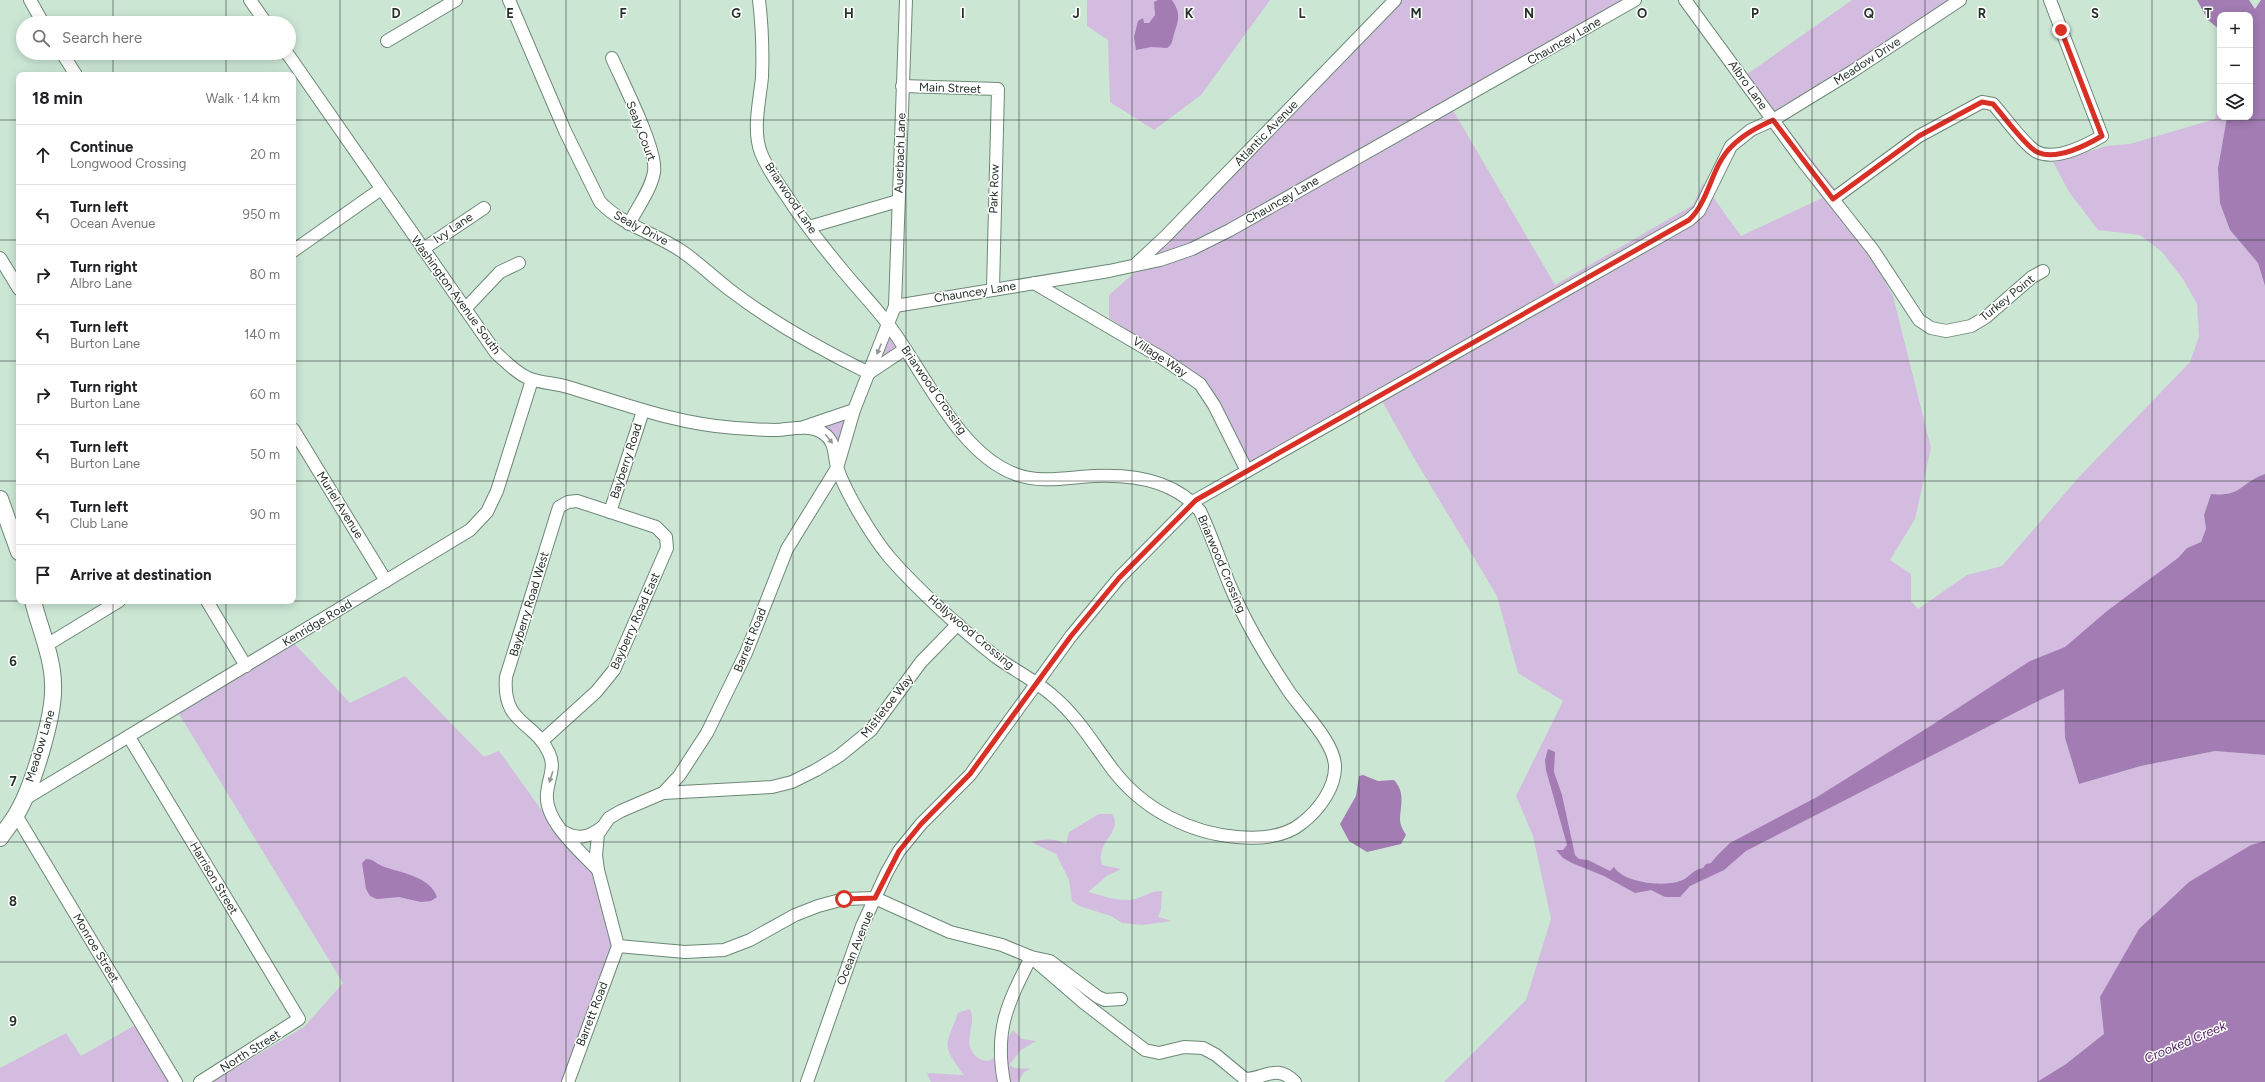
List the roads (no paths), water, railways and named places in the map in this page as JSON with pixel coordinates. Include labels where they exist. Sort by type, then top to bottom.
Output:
[{"type":"main road","points":[[0,498],[16,543]]},
{"type":"main road","name":"Meadow Lane","points":[[0,838],[16,814],[23,800],[53,705],[53,680],[33,604]]},
{"type":"street","points":[[30,0],[39,16]]},
{"type":"street","points":[[250,0],[261,16]]},
{"type":"street","points":[[387,41],[456,0]]},
{"type":"street","name":"Sealy Drive","points":[[510,0],[565,131],[594,194],[608,211],[628,224],[660,238],[683,252],[730,290],[780,325],[820,349],[868,373]]},
{"type":"street","name":"Briarwood Lane","points":[[759,0],[762,75],[758,120],[758,144],[773,177],[809,227],[889,324]]},
{"type":"street","name":"Auerbach Lane","points":[[895,306],[906,0]]},
{"type":"street","name":"Atlantic Avenue","points":[[1136,264],[1165,237],[1395,0]]},
{"type":"street","name":"Chauncey Lane","points":[[895,306],[993,288],[1109,271],[1160,260],[1178,254],[1230,230],[1636,0]]},
{"type":"street","name":"Albro Lane","points":[[1685,0],[1883,266]]},
{"type":"street","name":"Meadow Drive","points":[[1773,120],[1853,71],[1960,0]]},
{"type":"street","points":[[1833,199],[1919,136],[1982,102],[1993,104],[2028,145],[2037,152],[2051,155],[2071,150],[2102,136],[2050,0]]},
{"type":"street","name":"Sealy Court","points":[[612,58],[648,142],[654,164],[653,180],[628,224]]},
{"type":"street","points":[[66,60],[74,72]]},
{"type":"street","name":"Washington Avenue South","points":[[292,60],[496,353],[516,372],[532,380],[556,383],[642,411],[686,422],[732,428],[775,430],[803,427],[854,410]]},
{"type":"street","name":"Main Street","points":[[902,86],[998,89]]},
{"type":"street","name":"Park Row","points":[[993,288],[998,89]]},
{"type":"street","name":"Ocean Avenue","points":[[807,1082],[847,966],[875,898],[899,851],[921,824],[970,774],[1071,636],[1119,578],[1192,502],[1689,220],[1699,210],[1731,146],[1751,130],[1773,120]]},
{"type":"street","points":[[296,249],[381,189]]},
{"type":"street","points":[[809,227],[898,201]]},
{"type":"street","name":"Ivy Lane","points":[[423,249],[484,208]]},
{"type":"street","points":[[0,258],[16,284]]},
{"type":"street","points":[[465,309],[500,272],[519,263]]},
{"type":"street","name":"Turkey Point","points":[[1883,266],[1919,320],[1931,328],[1946,331],[1971,326],[1986,317],[2032,277],[2044,271]]},
{"type":"street","name":"Village Way","points":[[1034,282],[1162,358],[1200,384],[1214,405],[1246,471]]},
{"type":"street","points":[[889,324],[895,306]]},
{"type":"street","name":"Barrett Road","points":[[562,830],[568,834],[582,837],[593,834],[601,828],[609,818],[621,811],[664,793],[679,776],[707,733],[746,653],[787,548],[837,468],[854,410],[889,324]]},
{"type":"street","name":"Briarwood Crossing","points":[[889,324],[942,406],[971,442],[991,461],[1013,473],[1031,478],[1051,480],[1100,475],[1131,476],[1179,492],[1192,502],[1200,511],[1244,616],[1272,665],[1321,734],[1332,754],[1335,770],[1331,785],[1314,812]]},
{"type":"street","points":[[868,373],[905,349]]},
{"type":"street","name":"Kenridge Road","points":[[23,800],[470,530],[487,512],[497,491],[532,380]]},
{"type":"street","name":"Bayberry Road","points":[[610,512],[642,411]]},
{"type":"street","name":"Washington Avenue South","points":[[803,427],[819,430],[832,442],[837,468]]},
{"type":"street","name":"Muriel Avenue","points":[[296,434],[386,581]]},
{"type":"street","name":"Hollywood Crossing","points":[[837,468],[866,525],[890,558],[958,624],[994,655],[1052,694],[1073,716],[1128,789],[1152,807],[1182,824],[1219,835],[1263,837],[1290,831],[1298,827],[1314,812]]},
{"type":"street","name":"Bayberry Road West","points":[[542,740],[518,720],[512,712],[506,698],[506,677],[559,507],[568,502],[577,501],[610,512]]},
{"type":"street","name":"Bayberry Road East","points":[[542,740],[596,692],[614,670],[667,548],[666,537],[656,528],[610,512]]},
{"type":"street","points":[[45,646],[114,604]]},
{"type":"street","points":[[209,604],[246,666]]},
{"type":"street","name":"Mistletoe Way","points":[[664,793],[772,787],[792,782],[816,770],[839,756],[870,730],[921,662],[958,624]]},
{"type":"street","name":"Harrison Street","points":[[129,736],[299,1019]]},
{"type":"street","points":[[542,740],[553,765],[546,795],[549,812],[562,830],[598,870]]},
{"type":"street","name":"Monroe Street","points":[[16,814],[176,1082]]},
{"type":"street","points":[[601,828],[597,841],[598,870],[618,946],[685,952],[724,950],[750,940],[795,915],[818,906],[844,899],[875,898],[950,932],[1002,945],[1031,957],[1050,960],[1098,997],[1105,1000],[1121,999]]},
{"type":"street","name":"Barrett Road","points":[[568,1082],[618,946]]},
{"type":"street","points":[[1004,1082],[1001,1063],[1002,1025],[1010,998],[1031,957]]},
{"type":"street","points":[[1031,957],[1083,1002],[1145,1050],[1159,1053],[1197,1046],[1216,1055],[1245,1079],[1269,1072],[1283,1073],[1295,1082]]},
{"type":"street","name":"North Street","points":[[200,1082],[299,1019]]},
{"type":"water","points":[[1158,0],[1172,0],[1177,9],[1178,20],[1171,43],[1167,48],[1151,47],[1136,50],[1134,37],[1138,21],[1143,18],[1144,23],[1149,23],[1155,15],[1154,2]]},
{"type":"water","points":[[2197,0],[2249,0],[2255,9],[2261,0],[2265,0],[2265,286],[2258,263],[2230,230],[2220,203],[2218,168],[2226,120],[2253,120],[2253,12],[2217,12],[2217,28],[2208,20]]},
{"type":"water","points":[[2265,474],[2265,755],[2215,751],[2141,766],[2079,784],[2065,738],[2064,689],[1746,851],[1724,870],[1690,886],[1680,897],[1665,897],[1651,890],[1635,893],[1604,876],[1572,863],[1563,858],[1556,850],[1563,850],[1567,845],[1546,770],[1545,760],[1548,749],[1555,752],[1554,772],[1562,795],[1575,855],[1579,859],[1588,860],[1610,871],[1614,867],[1626,877],[1644,882],[1664,884],[1680,881],[1696,870],[1703,868],[1706,864],[1711,863],[1730,843],[1817,797],[1932,725],[2030,661],[2065,647],[2107,611],[2178,558],[2187,548],[2201,542],[2206,529],[2204,515],[2211,494],[2229,493],[2235,491],[2250,481]]},
{"type":"water","points":[[1363,775],[1378,781],[1394,780],[1400,789],[1402,798],[1400,821],[1406,835],[1401,844],[1367,852],[1349,841],[1340,824],[1356,796],[1359,776]]},
{"type":"water","name":"Crooked Creek","points":[[2265,841],[2265,1082],[2037,1082],[2066,1064],[2104,1034],[2100,997],[2139,929],[2189,882],[2251,845]]},
{"type":"water","points":[[366,859],[382,866],[414,876],[428,884],[437,897],[431,901],[421,902],[399,897],[377,899],[370,896],[366,889],[362,863]]}]
